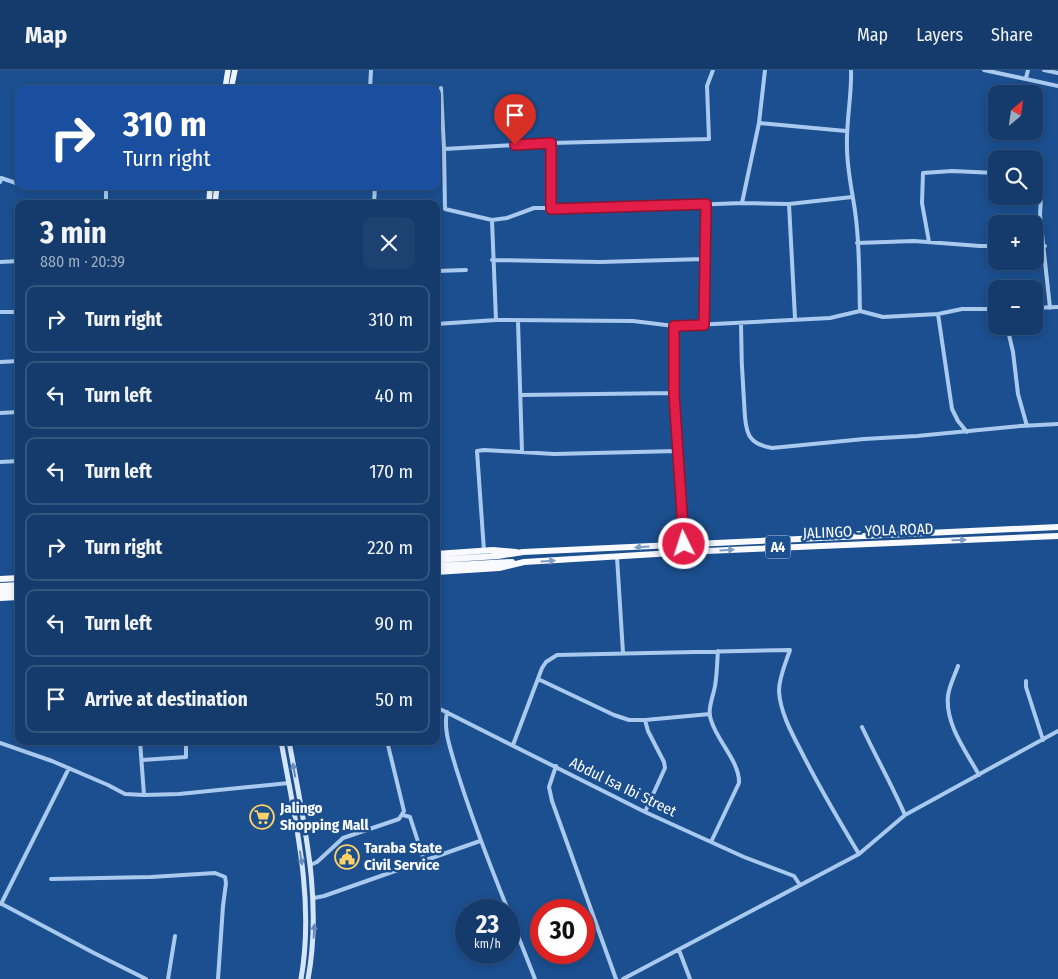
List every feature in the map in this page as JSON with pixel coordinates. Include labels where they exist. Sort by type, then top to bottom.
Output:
[{"type":"highway","name":"A4","points":[[440,565],[523,552],[1058,527]]},
{"type":"highway","name":"JALINGO - YOLA ROAD","points":[[440,572],[499,568],[524,562],[716,550],[1058,536]]},
{"type":"highway","name":"A4","points":[[440,554],[508,550],[523,552]]},
{"type":"highway","name":"A4","points":[[440,560],[524,562]]},
{"type":"highway","points":[[0,580],[15,578]]},
{"type":"highway","points":[[0,586],[15,585]]},
{"type":"highway","points":[[0,592],[15,591]]},
{"type":"highway","points":[[0,598],[15,597]]},
{"type":"main road","points":[[226,85],[228,70]]},
{"type":"main road","points":[[232,85],[235,70]]},
{"type":"main road","points":[[282,745],[304,874],[306,943],[302,979]]},
{"type":"main road","points":[[290,745],[314,898],[312,954],[308,979]]},
{"type":"street","points":[[370,85],[371,70]]},
{"type":"street","points":[[444,149],[551,143],[709,139],[707,86],[713,70]]},
{"type":"street","points":[[742,203],[760,123],[765,70]]},
{"type":"street","points":[[851,70],[846,132],[855,211],[860,311]]},
{"type":"street","points":[[984,70],[1058,86]]},
{"type":"street","points":[[1026,78],[1028,70]]},
{"type":"street","points":[[1044,70],[1058,73]]},
{"type":"street","points":[[441,88],[445,209],[492,220],[507,218],[534,208],[742,203],[789,204],[852,197]]},
{"type":"street","points":[[760,123],[846,132]]},
{"type":"street","points":[[440,140],[444,140]]},
{"type":"street","points":[[551,143],[551,209]]},
{"type":"street","points":[[929,242],[922,203],[923,173],[952,171],[988,173]]},
{"type":"street","points":[[0,182],[1,178],[15,183]]},
{"type":"street","points":[[704,325],[706,204]]},
{"type":"street","points":[[789,204],[795,318]]},
{"type":"street","points":[[1041,205],[1050,308]]},
{"type":"street","points":[[492,220],[492,260],[496,320]]},
{"type":"street","points":[[857,242],[929,242],[988,246]]},
{"type":"street","points":[[492,260],[600,262],[704,259]]},
{"type":"street","points":[[0,262],[15,261]]},
{"type":"street","points":[[440,271],[466,270]]},
{"type":"street","points":[[1043,308],[1058,307]]},
{"type":"street","points":[[440,324],[496,320],[633,321],[674,326],[795,318],[830,318],[860,311],[883,317],[938,314],[962,309],[988,309]]},
{"type":"street","points":[[0,312],[15,312]]},
{"type":"street","points":[[938,314],[952,409],[958,421],[967,432]]},
{"type":"street","points":[[518,321],[522,452]]},
{"type":"street","points":[[741,323],[741,358],[746,424],[753,440],[761,446],[772,448],[1058,424]]},
{"type":"street","points":[[674,326],[674,394],[684,544]]},
{"type":"street","points":[[1009,335],[1018,394],[1027,426]]},
{"type":"street","points":[[0,362],[15,361]]},
{"type":"street","points":[[521,395],[674,394]]},
{"type":"street","points":[[0,413],[15,412]]},
{"type":"street","points":[[484,551],[477,452],[484,450],[554,454],[678,451]]},
{"type":"street","points":[[0,462],[15,461]]},
{"type":"street","points":[[617,557],[623,654]]},
{"type":"street","points":[[513,745],[546,662],[557,656],[790,650],[782,674],[779,691],[782,707],[791,732],[818,786],[859,854]]},
{"type":"street","points":[[711,842],[739,783],[739,774],[711,721],[710,714],[718,651]]},
{"type":"street","points":[[958,666],[948,694],[948,713],[953,727],[979,775]]},
{"type":"street","points":[[538,679],[614,715],[629,720],[710,714]]},
{"type":"street","points":[[1026,681],[1026,687],[1043,740]]},
{"type":"street","name":"Abdul Isa Ibi Street","points":[[440,709],[645,812],[764,866],[794,876],[800,885]]},
{"type":"street","points":[[446,712],[445,722],[452,753],[480,841],[503,899]]},
{"type":"street","points":[[645,720],[665,768],[645,812]]},
{"type":"street","points":[[862,727],[880,766],[892,784],[905,815]]},
{"type":"street","points":[[623,979],[859,854],[905,815],[1058,731]]},
{"type":"street","points":[[0,743],[69,768],[108,784],[125,794],[144,796],[179,794],[289,783]]},
{"type":"street","points":[[140,745],[144,796]]},
{"type":"street","points":[[142,760],[186,757],[186,745]]},
{"type":"street","points":[[388,745],[402,802],[403,815]]},
{"type":"street","points":[[556,766],[548,787],[616,979]]},
{"type":"street","points":[[69,768],[1,903],[146,979]]},
{"type":"street","points":[[403,815],[410,817],[424,860]]},
{"type":"street","points":[[310,865],[317,862],[343,838],[399,819],[403,815]]},
{"type":"street","points":[[314,898],[480,841]]},
{"type":"street","points":[[51,879],[133,878],[215,872],[225,876],[218,979]]},
{"type":"street","points":[[168,979],[175,936]]},
{"type":"street","points":[[520,942],[535,979]]},
{"type":"street","points":[[678,950],[690,979]]},
{"type":"place","name":"Jalingo Shopping Mall","points":[[262,817]]},
{"type":"place","name":"Taraba State Civil Service","points":[[347,857]]},
{"type":"route","points":[[515,145],[551,143],[551,209],[706,204],[704,325],[674,326],[674,394],[684,544]]}]
